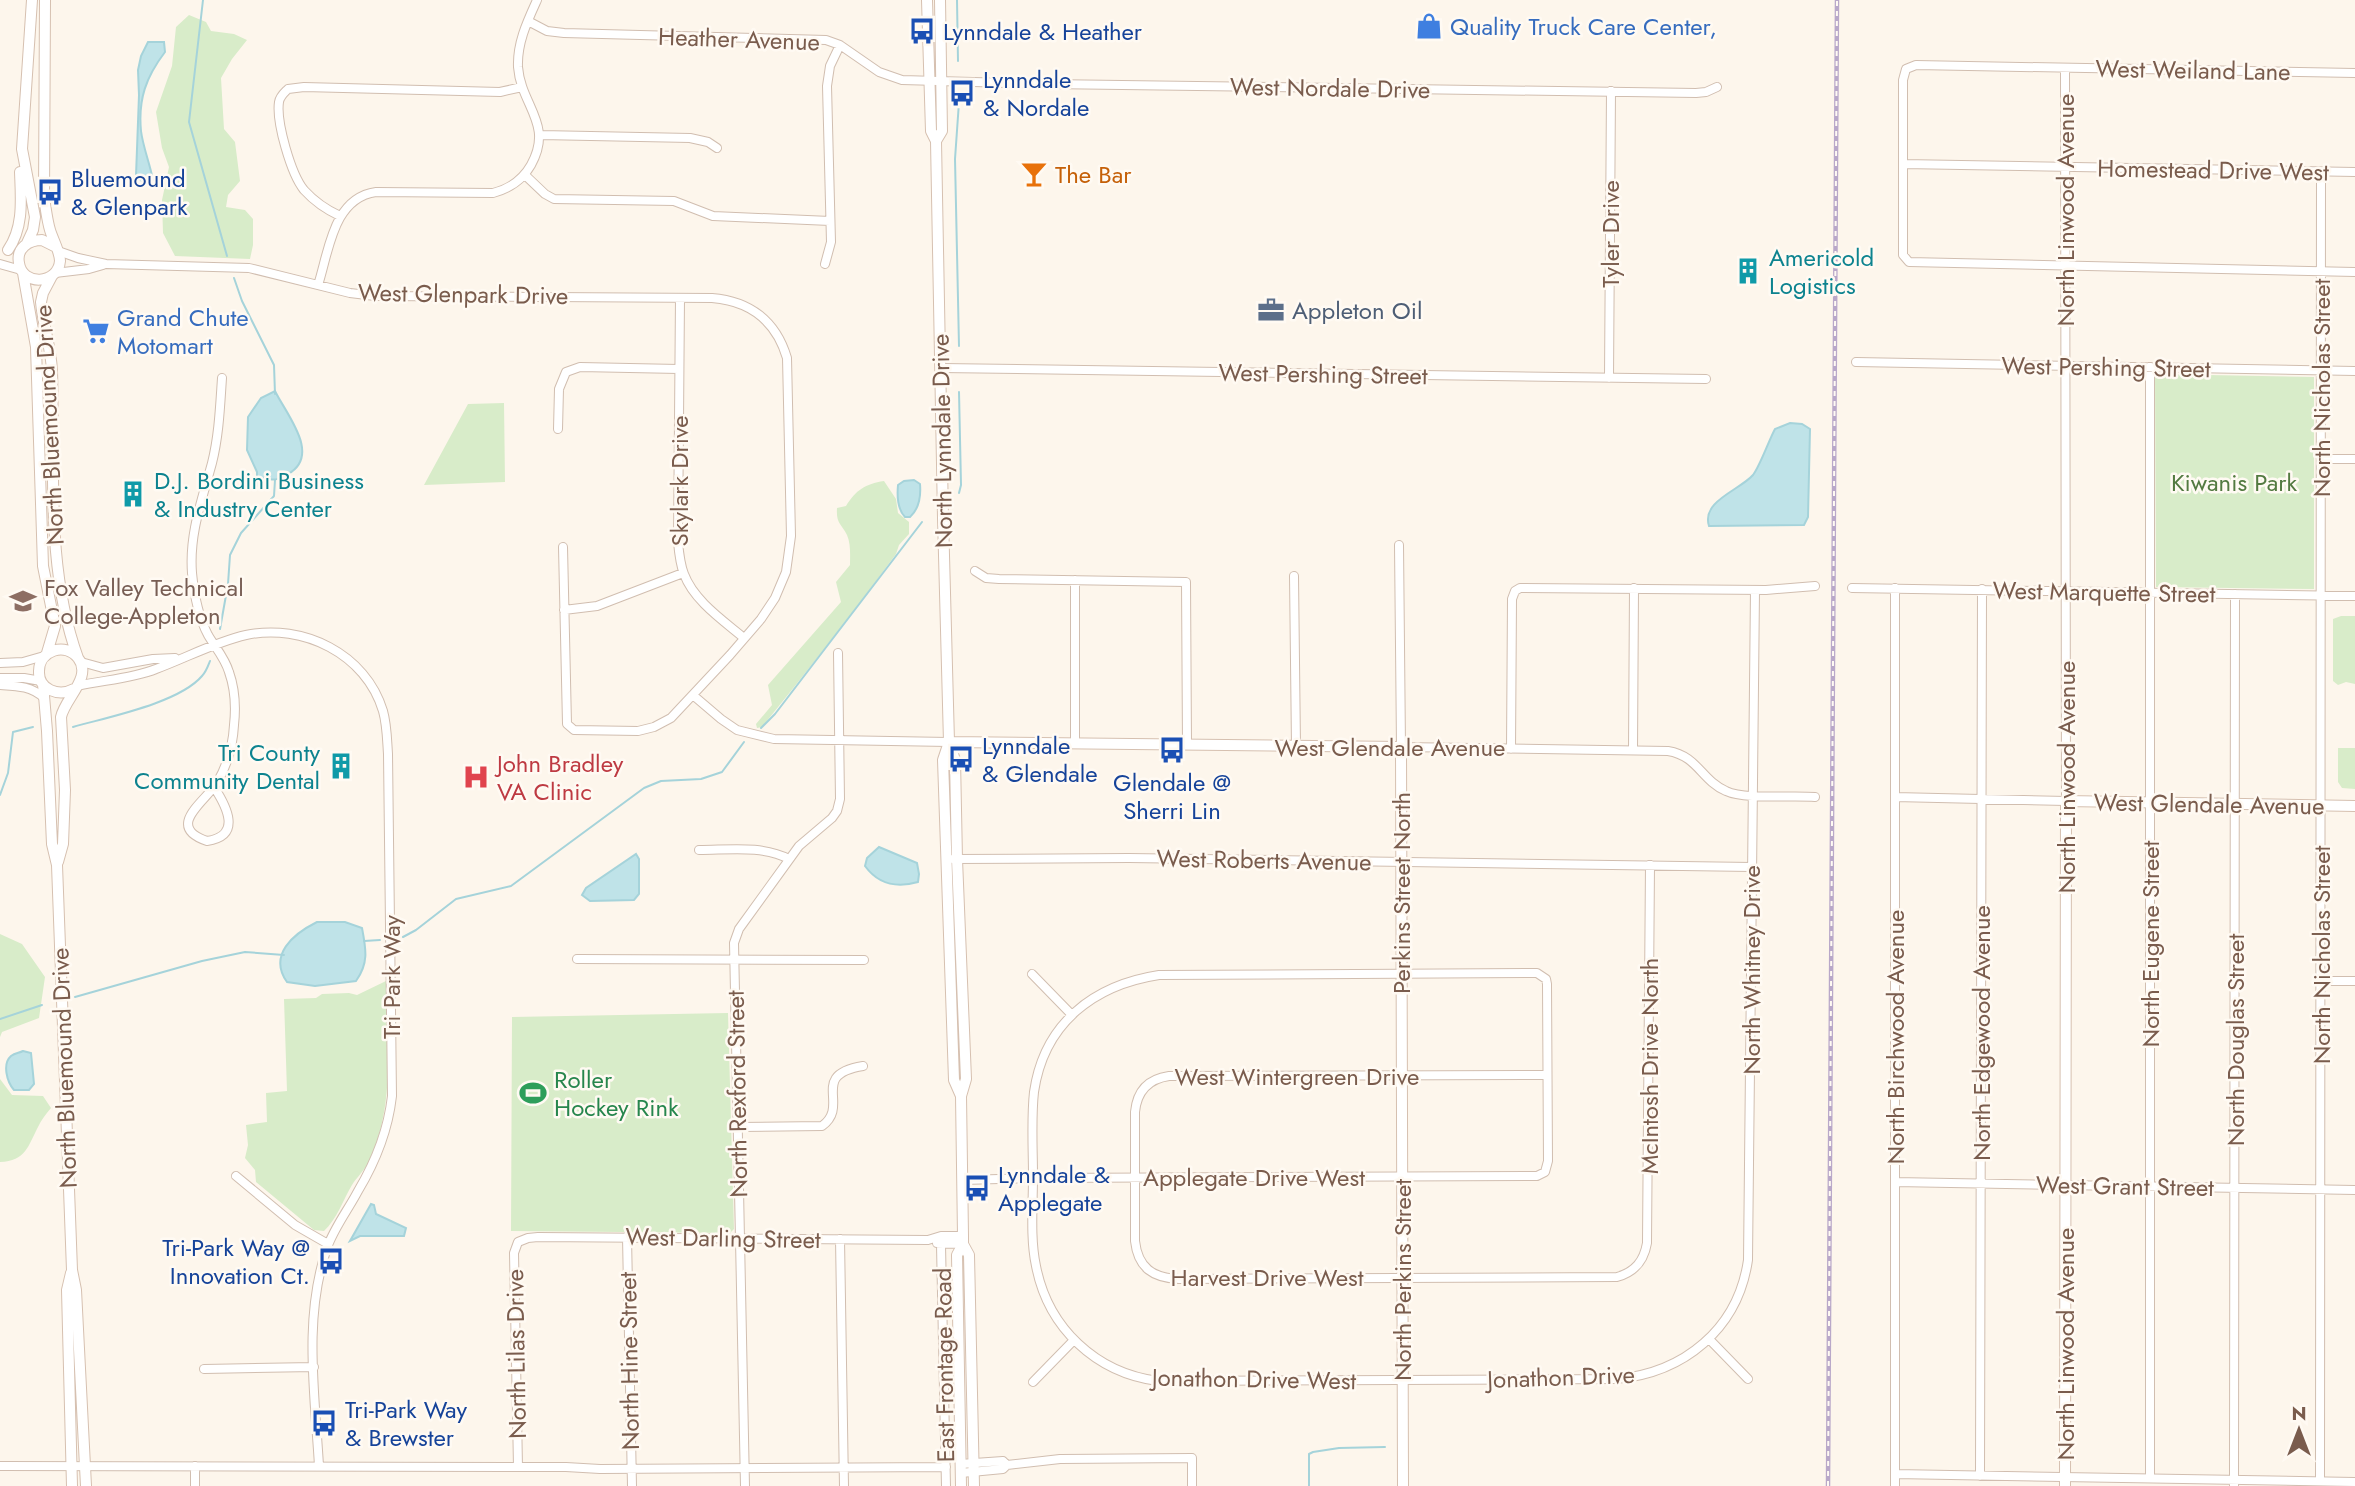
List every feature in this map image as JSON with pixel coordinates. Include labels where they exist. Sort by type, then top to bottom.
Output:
[{"type":"main road","points":[[4,251],[14,240],[19,222],[19,170],[32,0]]},
{"type":"main road","points":[[22,149],[35,217],[33,230],[19,258],[22,272],[37,281],[45,280],[54,275],[60,262],[44,198],[45,0]]},
{"type":"main road","name":"North Lynndale Drive","points":[[927,0],[931,131],[936,141],[949,742],[955,760],[951,859],[966,1079],[961,1096],[963,1240],[969,1255],[974,1486]]},
{"type":"main road","points":[[940,6],[947,4],[947,0]]},
{"type":"main road","name":"North Lynndale Drive","points":[[936,141],[942,131],[940,6]]},
{"type":"main road","points":[[25,245],[42,240],[57,249]]},
{"type":"main road","name":"North Bluemound Drive","points":[[22,272],[36,347],[43,566],[55,621],[55,632],[46,655]]},
{"type":"main road","name":"North Bluemound Drive","points":[[54,275],[43,293],[41,302],[51,367],[55,549],[62,600],[79,660]]},
{"type":"main road","points":[[64,649],[72,652],[79,660],[82,674],[75,687],[57,693],[42,682],[39,668],[46,655],[64,649]]},
{"type":"main road","name":"North Bluemound Drive","points":[[42,682],[52,844],[57,865],[72,1270],[76,1290],[86,1486]]},
{"type":"main road","name":"North Bluemound Drive","points":[[57,865],[63,844],[65,790],[61,717],[63,707],[75,687]]},
{"type":"main road","name":"West Glendale Avenue","points":[[949,742],[1401,747]]},
{"type":"main road","name":"Perkins Street North","points":[[1401,747],[1401,1074]]},
{"type":"main road","name":"West Glendale Avenue","points":[[2066,801],[2355,806]]},
{"type":"main road","name":"North Linwood Avenue","points":[[2065,1481],[2066,801]]},
{"type":"main road","name":"North Perkins Street","points":[[1401,1074],[1403,1486]]},
{"type":"main road","name":"North Lynndale Drive","points":[[961,1486],[957,1255],[963,1240]]},
{"type":"main road","name":"North Bluemound Drive","points":[[72,1270],[66,1290],[72,1486]]},
{"type":"street","points":[[318,285],[340,216],[353,202],[369,193],[493,193],[508,188],[525,174],[537,153],[541,135],[522,87],[518,58],[521,39],[537,0]]},
{"type":"street","name":"Heather Avenue","points":[[528,21],[547,31],[564,33],[826,40],[839,45],[869,67],[889,76],[902,80],[943,81]]},
{"type":"street","points":[[825,264],[831,242],[827,76],[839,45]]},
{"type":"street","name":"West Weiland Lane","points":[[1903,164],[1903,75],[1906,69],[1916,65],[2355,73]]},
{"type":"street","name":"North Linwood Avenue","points":[[2065,68],[2066,801]]},
{"type":"street","name":"West Nordale Drive","points":[[943,81],[1696,93],[1717,87]]},
{"type":"street","points":[[340,216],[310,196],[293,174],[279,108],[280,98],[288,89],[304,87],[500,92],[522,87]]},
{"type":"street","name":"Tyler Drive","points":[[1609,378],[1612,91]]},
{"type":"street","points":[[541,135],[690,138],[708,142],[717,148]]},
{"type":"street","points":[[1903,164],[1903,255],[1906,260],[1916,264],[2355,272]]},
{"type":"street","name":"Homestead Drive West","points":[[1903,164],[2355,172]]},
{"type":"street","name":"North Nicholas Street","points":[[2320,1484],[2321,172]]},
{"type":"street","points":[[525,174],[554,199],[674,201],[713,216],[830,220]]},
{"type":"street","points":[[4,251],[25,245]]},
{"type":"street","name":"West Glenpark Drive","points":[[57,249],[78,258],[106,264],[249,268],[350,293],[383,296],[723,299],[752,309],[767,321],[778,335],[785,351],[787,365],[791,525],[789,560],[775,598],[694,696],[671,718],[645,729],[579,731],[568,727],[564,610]]},
{"type":"street","points":[[0,264],[22,272]]},
{"type":"street","name":"West Glenpark Drive","points":[[54,275],[106,264]]},
{"type":"street","name":"Skylark Drive","points":[[680,298],[678,542],[683,573],[696,594],[744,638]]},
{"type":"street","name":"West Pershing Street","points":[[1856,362],[2355,371]]},
{"type":"street","name":"West Pershing Street","points":[[941,368],[1706,379]]},
{"type":"street","name":"North Eugene Street","points":[[2150,368],[2150,1478]]},
{"type":"street","points":[[558,429],[560,382],[566,372],[573,369],[679,369]]},
{"type":"street","points":[[215,787],[225,807],[228,829],[222,837],[207,841],[193,834],[190,814],[215,787],[228,758],[234,732],[235,709],[229,672],[198,608],[192,560],[195,525],[218,436],[222,378]]},
{"type":"street","points":[[2322,459],[2355,460]]},
{"type":"street","name":"Perkins Street North","points":[[1399,545],[1401,747]]},
{"type":"street","points":[[563,547],[564,610],[597,606],[683,573]]},
{"type":"street","points":[[975,571],[986,578],[1186,582],[1187,745]]},
{"type":"street","points":[[1294,576],[1296,747]]},
{"type":"street","points":[[1075,580],[1075,743]]},
{"type":"street","points":[[1511,748],[1512,599],[1515,591],[1527,587],[1755,590],[1815,586]]},
{"type":"street","points":[[1633,750],[1634,588]]},
{"type":"street","name":"West Marquette Street","points":[[1852,588],[2355,596]]},
{"type":"street","name":"North Birchwood Avenue","points":[[1895,588],[1895,1486]]},
{"type":"street","name":"North Edgewood Avenue","points":[[1980,1476],[1982,589]]},
{"type":"street","name":"North Whitney Drive","points":[[1709,1339],[1734,1305],[1743,1284],[1748,1260],[1755,590]]},
{"type":"street","name":"North Douglas Street","points":[[2234,1483],[2235,594]]},
{"type":"street","name":"Tri Park Way","points":[[75,687],[155,670],[181,657],[248,635],[293,634],[321,642],[343,656],[365,676],[376,694],[384,718],[388,754],[392,1096],[387,1126],[377,1154],[328,1244],[319,1273],[314,1304],[318,1466]]},
{"type":"street","name":"North Rexford Street","points":[[745,1486],[734,943],[739,929],[789,859],[804,840],[837,811],[840,799],[838,653]]},
{"type":"street","points":[[0,663],[23,662],[46,655]]},
{"type":"street","name":"Tri Park Way","points":[[79,660],[103,668],[181,657]]},
{"type":"street","points":[[0,678],[24,677],[42,682]]},
{"type":"street","points":[[0,685],[37,691],[44,698]]},
{"type":"street","points":[[694,696],[721,719],[748,734],[774,739],[949,742]]},
{"type":"street","name":"West Glendale Avenue","points":[[1401,747],[1668,751],[1682,754],[1695,763],[1713,784],[1731,793],[1815,797]]},
{"type":"street","name":"West Glendale Avenue","points":[[1895,797],[2066,801]]},
{"type":"street","points":[[699,850],[765,850],[789,859]]},
{"type":"street","name":"West Roberts Avenue","points":[[951,859],[1104,858],[1752,867]]},
{"type":"street","name":"McIntosh Drive North","points":[[1639,1265],[1647,1243],[1650,865]]},
{"type":"street","points":[[577,959],[864,960]]},
{"type":"street","name":"Jonathon Drive West","points":[[1403,1380],[1158,1381],[1112,1368],[1073,1341],[1052,1312],[1038,1277],[1034,1252],[1033,1104],[1037,1076],[1050,1044],[1071,1014],[1102,991],[1148,976],[1532,973],[1542,975],[1547,984],[1546,1075]]},
{"type":"street","points":[[1032,974],[1071,1014]]},
{"type":"street","points":[[2321,981],[2355,981]]},
{"type":"street","points":[[737,1127],[822,1126],[832,1114],[837,1075],[847,1069],[863,1066]]},
{"type":"street","name":"West Wintergreen Drive","points":[[1146,1269],[1135,1241],[1136,1103],[1144,1088],[1159,1077],[1546,1075]]},
{"type":"street","name":"Applegate Drive West","points":[[962,1180],[1537,1176],[1545,1172],[1548,1161],[1546,1075]]},
{"type":"street","points":[[236,1176],[295,1225],[328,1244]]},
{"type":"street","name":"West Grant Street","points":[[1895,1182],[2355,1190]]},
{"type":"street","name":"West Darling Street","points":[[518,1242],[538,1237],[928,1240],[941,1236],[963,1240]]},
{"type":"street","name":"North Hine Street","points":[[627,1237],[632,1486]]},
{"type":"street","points":[[839,1239],[844,1486]]},
{"type":"street","name":"West Darling Street","points":[[928,1240],[941,1245],[963,1240]]},
{"type":"street","name":"North Lilas Drive","points":[[518,1242],[514,1253],[518,1467]]},
{"type":"street","name":"East Frontage Road","points":[[941,1245],[946,1486]]},
{"type":"street","name":"Harvest Drive West","points":[[1146,1269],[1168,1279],[1617,1277],[1639,1265]]},
{"type":"street","points":[[1709,1339],[1748,1379]]},
{"type":"street","name":"Jonathon Drive","points":[[1403,1380],[1628,1378],[1680,1361],[1709,1339]]},
{"type":"street","points":[[1032,1382],[1073,1341]]},
{"type":"street","points":[[204,1369],[314,1367]]},
{"type":"street","points":[[960,1468],[1003,1461],[1007,1465],[1060,1459],[1192,1458],[1192,1486]]},
{"type":"street","points":[[0,1466],[946,1467]]},
{"type":"street","points":[[195,1466],[195,1486]]},
{"type":"street","points":[[1895,1474],[2065,1481],[2150,1478],[2234,1483],[2355,1482]]},
{"type":"green space","points":[[189,15],[206,22],[211,31],[234,34],[247,40],[221,78],[224,129],[235,142],[240,181],[228,195],[226,207],[245,210],[253,219],[250,259],[175,256],[163,233],[162,200],[169,167],[162,148],[156,112],[172,66],[176,27]]},
{"type":"green space","name":"Kiwanis Park","points":[[2155,374],[2314,377],[2314,589],[2156,587]]},
{"type":"green space","points":[[504,403],[505,482],[424,485],[468,404]]},
{"type":"green space","points":[[884,481],[896,499],[898,513],[909,522],[909,534],[813,663],[762,727],[757,728],[756,724],[772,705],[768,685],[841,602],[836,582],[850,565],[850,550],[847,535],[838,520],[837,508],[846,506],[862,489]]},
{"type":"green space","points":[[2355,616],[2355,684],[2346,682],[2338,685],[2333,681],[2333,619]]},
{"type":"green space","points":[[2338,748],[2355,748],[2355,789],[2342,788],[2338,782]]},
{"type":"green space","points":[[0,934],[22,944],[45,977],[39,1018],[2,1032],[0,1037]]},
{"type":"green space","points":[[386,981],[388,1074],[383,1119],[377,1141],[365,1169],[352,1185],[333,1221],[324,1231],[314,1230],[256,1182],[255,1170],[245,1158],[248,1145],[246,1125],[267,1122],[266,1093],[287,1091],[284,999],[316,998],[322,994],[357,995]]},
{"type":"green space","points":[[728,1013],[734,1229],[730,1233],[511,1231],[512,1017]]},
{"type":"green space","points":[[0,1079],[12,1095],[43,1096],[51,1108],[25,1151],[16,1159],[0,1162]]},
{"type":"water","points":[[148,42],[164,42],[165,52],[148,80],[142,99],[141,131],[153,180],[143,182],[136,176],[138,70]]},
{"type":"water","points":[[275,391],[298,434],[302,456],[298,466],[288,474],[276,479],[262,478],[257,486],[257,472],[247,450],[248,417],[261,398]]},
{"type":"water","points":[[1790,423],[1802,424],[1810,429],[1808,517],[1804,525],[1709,526],[1708,517],[1716,503],[1753,475],[1775,429]]},
{"type":"water","points":[[914,480],[920,484],[919,502],[910,517],[905,517],[899,506],[898,485]]},
{"type":"water","points":[[879,847],[917,863],[918,882],[903,885],[888,883],[870,872],[865,866],[867,858]]},
{"type":"water","points":[[636,854],[639,859],[639,894],[634,900],[590,901],[582,895],[586,888]]},
{"type":"water","points":[[317,922],[345,922],[362,928],[365,956],[363,968],[356,981],[315,986],[287,982],[280,963],[286,946]]},
{"type":"water","points":[[23,1051],[31,1053],[34,1084],[29,1090],[14,1090],[6,1068],[8,1059]]},
{"type":"water","points":[[371,1204],[374,1205],[376,1214],[406,1228],[404,1236],[360,1236],[350,1241]]},
{"type":"waterway","points":[[203,0],[189,122],[227,256]]},
{"type":"waterway","points":[[957,0],[958,61]]},
{"type":"waterway","points":[[959,102],[955,159],[959,346]]},
{"type":"waterway","points":[[234,278],[242,301],[274,365],[275,394]]},
{"type":"waterway","points":[[959,392],[959,493]]},
{"type":"waterway","points":[[220,629],[230,555],[241,533],[274,496],[275,480]]},
{"type":"waterway","points":[[761,728],[775,714],[922,522]]},
{"type":"waterway","points":[[73,727],[142,708],[177,694],[202,676],[210,661]]},
{"type":"waterway","points":[[0,795],[8,773],[13,732],[33,727]]},
{"type":"waterway","points":[[403,937],[456,899],[511,886],[644,788],[661,781],[701,779],[722,772],[744,742]]},
{"type":"waterway","points":[[364,941],[380,940]]},
{"type":"waterway","points":[[75,997],[202,961],[245,952],[284,955]]},
{"type":"waterway","points":[[0,1019],[42,1005]]},
{"type":"waterway","points":[[1309,1486],[1309,1454],[1339,1448],[1385,1447]]},
{"type":"railway","points":[[1828,1486],[1837,0]]},
{"type":"place","name":"Quality Truck Care Center,","points":[[1429,26]]},
{"type":"place","name":"Lynndale & Heather","points":[[922,31]]},
{"type":"place","name":"Lynndale & Nordale","points":[[962,93]]},
{"type":"place","name":"The Bar","points":[[1034,174]]},
{"type":"place","name":"Bluemound & Glenpark","points":[[50,192]]},
{"type":"place","name":"Americold Logistics","points":[[1748,271]]},
{"type":"place","name":"Appleton Oil","points":[[1271,310]]},
{"type":"place","name":"Grand Chute Motomart","points":[[96,331]]},
{"type":"place","name":"D.J. Bordini Business & Industry Center","points":[[133,494]]},
{"type":"place","name":"Fox Valley Technical College-Appleton","points":[[23,601]]},
{"type":"place","name":"Glendale @ Sherri Lin","points":[[1172,750]]},
{"type":"place","name":"Lynndale & Glendale","points":[[961,759]]},
{"type":"place","name":"Tri County Community Dental","points":[[341,766]]},
{"type":"place","name":"John Bradley VA Clinic","points":[[476,777]]},
{"type":"place","name":"Roller Hockey Rink","points":[[533,1093]]},
{"type":"place","name":"Lynndale & Applegate","points":[[977,1188]]},
{"type":"place","name":"Tri-Park Way @ Innovation Ct.","points":[[331,1261]]},
{"type":"place","name":"Tri-Park Way & Brewster","points":[[324,1423]]}]
